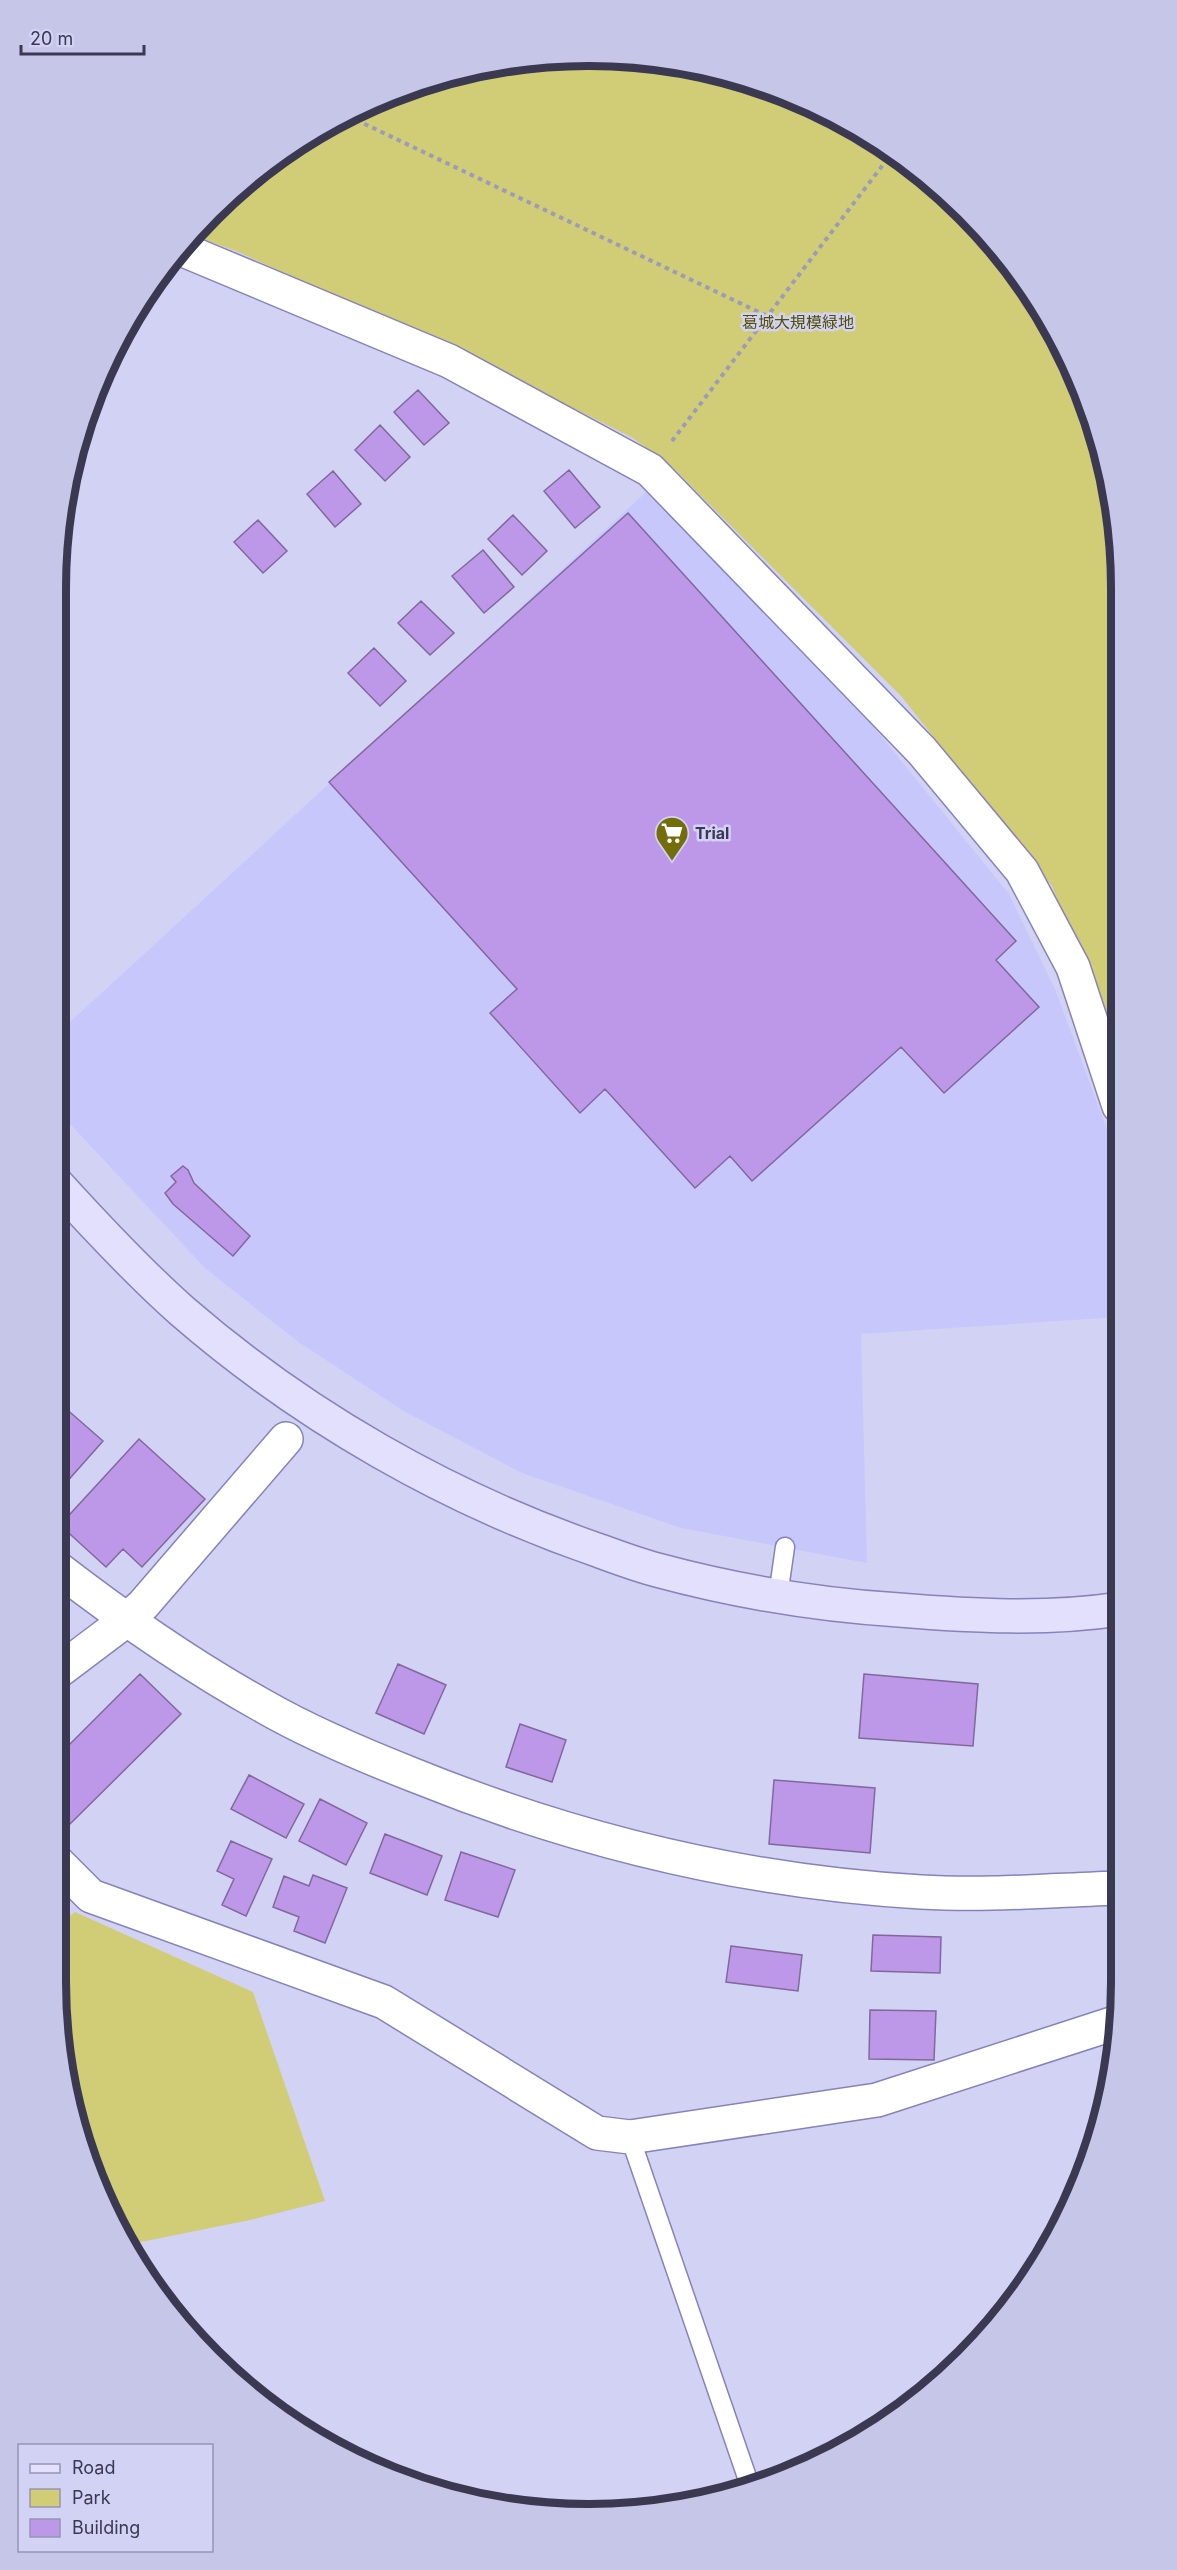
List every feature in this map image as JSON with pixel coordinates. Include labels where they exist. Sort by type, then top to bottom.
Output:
[{"type":"street","points":[[189,252],[448,361],[650,470],[922,751],[1022,871],[1073,967],[1111,1082]]},
{"type":"street","points":[[66,1194],[126,1259],[182,1311],[249,1365],[311,1408],[411,1469],[495,1510],[569,1541],[656,1570],[778,1596],[862,1608],[1028,1616],[1111,1610]]},
{"type":"street","points":[[66,1666],[126,1621],[143,1605],[286,1439]]},
{"type":"street","points":[[66,1575],[126,1621],[266,1708],[370,1758],[477,1801],[605,1841],[681,1860],[842,1886],[924,1892],[1007,1893],[1111,1888]]},
{"type":"street","points":[[66,1872],[91,1896],[384,2002],[597,2133],[630,2137],[877,2100],[1109,2025]]},
{"type":"lane","points":[[778,1596],[785,1547]]},
{"type":"lane","points":[[630,2137],[748,2479]]},
{"type":"path","points":[[357,120],[767,316]]},
{"type":"path","points":[[650,470],[887,160]]},
{"type":"shaded area","points":[[646,492],[822,663],[1009,894],[1055,989],[1111,1140],[1111,1318],[861,1334],[867,1563],[681,1528],[522,1473],[402,1410],[297,1341],[205,1268],[66,1120],[66,1026]]},
{"type":"green space","name":"葛城大規模緑地","points":[[554,67],[623,67],[657,70],[724,84],[756,94],[820,120],[850,136],[907,174],[933,196],[958,219],[1003,270],[1041,327],[1057,357],[1083,421],[1101,487],[1107,520],[1111,588],[1111,1042],[1052,886],[901,696],[674,469],[633,438],[491,367],[236,251],[201,238],[219,219],[270,174],[327,136],[389,106],[453,84],[520,70]]},
{"type":"green space","points":[[75,1912],[253,1992],[325,2201],[250,2220],[136,2243],[120,2213],[94,2149],[76,2083],[67,2016],[66,1919]]},
{"type":"building","points":[[418,390],[449,423],[424,445],[394,412]]},
{"type":"building","points":[[380,425],[410,457],[385,481],[355,450]]},
{"type":"building","points":[[569,470],[600,507],[575,528],[544,491]]},
{"type":"building","points":[[333,471],[361,504],[335,527],[307,494]]},
{"type":"building","name":"Trial","points":[[628,513],[1016,941],[996,960],[1039,1007],[944,1093],[901,1047],[752,1181],[730,1156],[695,1188],[605,1089],[580,1113],[490,1013],[517,989],[329,782]]},
{"type":"building","points":[[513,515],[547,551],[522,575],[488,539]]},
{"type":"building","points":[[258,520],[287,551],[263,573],[234,542]]},
{"type":"building","points":[[483,550],[514,587],[484,613],[452,576]]},
{"type":"building","points":[[421,601],[454,633],[430,655],[398,623]]},
{"type":"building","points":[[374,648],[406,681],[380,706],[348,673]]},
{"type":"building","points":[[183,1166],[188,1170],[194,1183],[250,1236],[233,1256],[173,1204],[165,1193],[176,1182],[171,1176]]},
{"type":"building","points":[[66,1409],[103,1441],[66,1483]]},
{"type":"building","points":[[139,1439],[205,1499],[142,1567],[123,1549],[106,1567],[66,1530],[66,1518]]},
{"type":"building","points":[[398,1664],[446,1685],[424,1734],[376,1713]]},
{"type":"building","points":[[140,1674],[181,1714],[69,1825],[66,1822],[66,1748]]},
{"type":"building","points":[[864,1674],[978,1684],[973,1746],[859,1738]]},
{"type":"building","points":[[520,1724],[566,1740],[552,1782],[506,1767]]},
{"type":"building","points":[[249,1775],[304,1804],[286,1838],[231,1809]]},
{"type":"building","points":[[774,1780],[875,1788],[870,1853],[769,1844]]},
{"type":"building","points":[[320,1799],[367,1823],[346,1865],[299,1841]]},
{"type":"building","points":[[385,1834],[442,1856],[427,1895],[370,1873]]},
{"type":"building","points":[[231,1841],[272,1859],[246,1916],[222,1905],[234,1879],[217,1871]]},
{"type":"building","points":[[461,1852],[515,1870],[498,1917],[445,1900]]},
{"type":"building","points":[[313,1875],[347,1888],[325,1943],[294,1931],[299,1917],[273,1907],[284,1876],[309,1886]]},
{"type":"building","points":[[873,1935],[941,1937],[940,1973],[871,1971]]},
{"type":"building","points":[[731,1946],[802,1955],[798,1991],[726,1982]]},
{"type":"building","points":[[870,2010],[936,2011],[934,2060],[869,2059]]},
{"type":"place","name":"Trial","points":[[672,862]]}]
